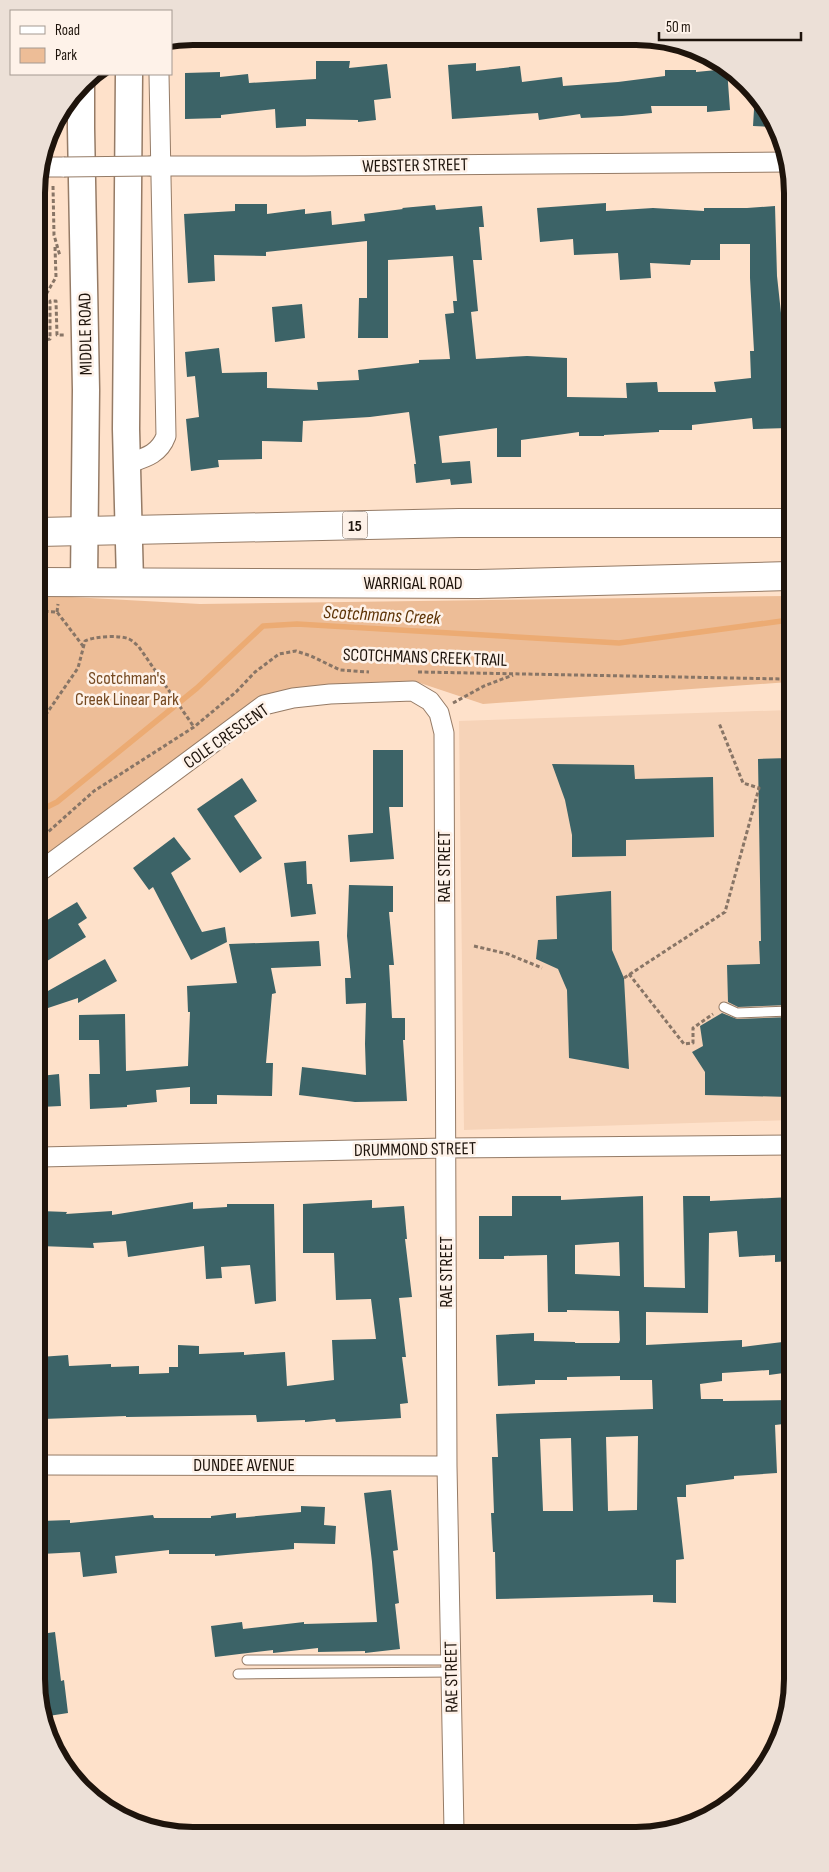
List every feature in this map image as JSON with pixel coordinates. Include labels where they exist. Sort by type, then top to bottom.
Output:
[{"type":"highway","name":"15","points":[[45,532],[468,523],[784,523]]},
{"type":"highway","name":"WARRIGAL ROAD","points":[[45,582],[477,584],[784,576]]},
{"type":"street","points":[[129,75],[126,464],[130,582]]},
{"type":"street","points":[[126,464],[151,456],[162,445],[166,436],[156,166],[159,75]]},
{"type":"street","name":"MIDDLE ROAD","points":[[81,96],[86,390],[84,582]]},
{"type":"street","name":"WEBSTER STREET","points":[[48,166],[780,162]]},
{"type":"street","name":"COLE CRESCENT","points":[[45,868],[264,706],[293,698],[330,694],[413,692],[445,708]]},
{"type":"street","name":"RAE STREET","points":[[445,708],[447,1466],[454,1827]]},
{"type":"street","name":"DRUMMOND STREET","points":[[45,1157],[445,1148],[784,1145]]},
{"type":"street","name":"DUNDEE AVENUE","points":[[45,1465],[447,1466]]},
{"type":"lane","points":[[724,1007],[737,1013],[784,1011]]},
{"type":"lane","points":[[247,1660],[451,1666]]},
{"type":"lane","points":[[238,1674],[451,1666]]},
{"type":"path","points":[[45,296],[56,277],[55,244]]},
{"type":"path","points":[[45,340],[50,339],[50,301],[56,301],[57,335],[65,334]]},
{"type":"path","points":[[45,611],[57,612],[83,646]]},
{"type":"path","points":[[45,716],[78,668],[85,641],[91,638],[128,638],[139,647],[193,725]]},
{"type":"path","name":"SCOTCHMANS CREEK TRAIL","points":[[45,835],[94,791],[193,725],[236,692],[255,672],[279,654],[296,651],[340,670],[374,672]]},
{"type":"path","name":"SCOTCHMANS CREEK TRAIL","points":[[410,672],[784,680]]},
{"type":"path","points":[[445,708],[484,686],[516,674]]},
{"type":"path","points":[[624,978],[725,912],[759,788],[743,783],[719,723]]},
{"type":"path","points":[[474,946],[508,954],[542,968]]},
{"type":"path","points":[[630,974],[684,1044],[693,1043],[693,1028],[724,1007]]},
{"type":"shaded area","points":[[784,710],[784,1120],[464,1130],[459,721]]},
{"type":"green space","name":"Scotchman's Creek Linear Park","points":[[784,596],[784,682],[483,704],[420,683],[274,692],[45,858],[45,597],[200,604]]},
{"type":"building","points":[[316,61],[350,61],[349,68],[387,64],[391,98],[374,100],[376,120],[358,122],[358,120],[306,119],[306,126],[276,128],[275,109],[221,115],[221,118],[185,119],[185,73],[220,72],[220,77],[248,74],[249,83],[316,79]]},
{"type":"building","points":[[476,63],[476,71],[520,66],[522,82],[562,77],[563,86],[665,76],[665,70],[696,70],[696,72],[718,70],[728,77],[730,110],[707,112],[707,106],[651,106],[652,113],[622,116],[581,118],[580,114],[539,120],[538,113],[452,119],[448,65]]},
{"type":"building","points":[[754,105],[768,127],[753,126]]},
{"type":"building","points":[[606,203],[606,211],[653,208],[704,211],[704,208],[775,206],[777,276],[781,313],[784,313],[784,428],[753,429],[752,418],[692,425],[692,430],[659,430],[659,432],[604,436],[579,436],[579,432],[521,440],[521,457],[497,457],[497,428],[439,436],[442,463],[470,461],[472,483],[451,485],[450,479],[416,483],[414,464],[416,464],[409,412],[370,417],[303,421],[302,442],[262,441],[262,459],[218,460],[219,467],[191,471],[186,419],[199,417],[195,376],[187,377],[185,352],[219,348],[222,373],[267,372],[267,388],[318,390],[317,382],[359,380],[358,370],[419,363],[419,360],[450,359],[445,314],[454,313],[453,301],[457,301],[453,256],[388,260],[388,338],[358,338],[359,298],[367,298],[367,241],[266,252],[266,256],[214,255],[215,281],[188,283],[184,214],[235,211],[235,204],[267,204],[267,214],[305,209],[305,214],[331,211],[332,225],[365,221],[364,214],[402,208],[435,205],[436,210],[482,206],[484,227],[479,227],[482,260],[473,260],[478,311],[471,312],[476,359],[527,356],[567,358],[567,397],[627,398],[626,383],[657,382],[658,392],[716,392],[714,382],[751,378],[750,351],[754,351],[750,244],[720,244],[720,260],[691,260],[690,265],[650,263],[651,278],[620,280],[618,253],[574,255],[573,239],[540,242],[537,208]]},
{"type":"building","points":[[302,304],[305,338],[275,342],[272,307]]},
{"type":"building","points":[[373,750],[403,750],[403,807],[389,807],[394,859],[350,862],[348,835],[373,833]]},
{"type":"building","points":[[784,758],[784,1005],[738,1007],[728,1002],[727,965],[760,964],[758,759]]},
{"type":"building","points":[[552,764],[634,765],[635,779],[713,777],[714,837],[626,840],[626,856],[572,857],[572,835],[565,800]]},
{"type":"building","points":[[242,778],[257,801],[234,816],[262,858],[240,873],[197,809]]},
{"type":"building","points":[[174,837],[191,859],[171,873],[202,932],[225,927],[227,942],[191,960],[153,887],[149,890],[133,868]]},
{"type":"building","points":[[306,861],[307,884],[312,884],[316,914],[291,917],[284,863]]},
{"type":"building","points":[[349,885],[393,886],[393,912],[389,912],[394,965],[389,965],[392,1018],[405,1018],[405,1040],[403,1040],[407,1101],[355,1102],[299,1095],[302,1067],[366,1075],[366,1003],[346,1004],[345,978],[351,978],[347,936]]},
{"type":"building","points":[[611,891],[612,950],[624,978],[629,1069],[569,1058],[567,990],[558,969],[536,959],[538,940],[557,939],[556,896]]},
{"type":"building","points":[[77,902],[87,918],[78,924],[86,937],[45,962],[45,921]]},
{"type":"building","points":[[319,941],[321,966],[271,968],[276,993],[272,994],[266,1063],[273,1063],[272,1096],[217,1095],[217,1104],[190,1104],[190,1087],[156,1090],[157,1102],[127,1105],[127,1107],[90,1109],[89,1074],[100,1074],[99,1040],[79,1040],[79,1015],[125,1014],[126,1071],[188,1066],[190,1012],[188,1012],[187,986],[237,983],[229,944]]},
{"type":"building","points":[[105,959],[117,981],[78,1003],[78,998],[45,1009],[45,993]]},
{"type":"building","points":[[722,1013],[737,1019],[784,1017],[784,1097],[705,1095],[705,1072],[692,1052],[703,1046],[700,1026]]},
{"type":"building","points":[[59,1074],[61,1106],[45,1107],[45,1075]]},
{"type":"building","points":[[512,1196],[561,1196],[561,1200],[643,1196],[644,1287],[685,1288],[683,1196],[710,1196],[710,1201],[784,1197],[784,1261],[775,1262],[775,1255],[739,1257],[737,1231],[709,1233],[708,1313],[646,1312],[646,1345],[742,1340],[742,1347],[784,1342],[784,1373],[769,1375],[769,1370],[722,1373],[722,1381],[700,1384],[701,1399],[723,1399],[723,1401],[784,1400],[784,1424],[775,1425],[777,1473],[734,1476],[734,1479],[686,1485],[686,1497],[677,1497],[684,1559],[676,1560],[676,1603],[653,1602],[653,1595],[496,1599],[495,1552],[493,1552],[491,1513],[494,1513],[492,1457],[498,1457],[496,1414],[653,1409],[652,1380],[620,1380],[620,1376],[567,1377],[567,1380],[535,1380],[535,1384],[498,1386],[496,1335],[534,1333],[534,1341],[619,1343],[619,1311],[567,1310],[567,1312],[548,1312],[547,1255],[504,1256],[504,1259],[479,1259],[479,1216],[512,1216]],"holes":[[[619,1242],[620,1276],[575,1274],[575,1245]],[[638,1436],[637,1510],[608,1511],[606,1437]],[[571,1438],[573,1511],[543,1511],[540,1439]]]},
{"type":"building","points":[[372,1200],[372,1208],[404,1206],[407,1239],[405,1239],[412,1297],[399,1298],[406,1357],[402,1357],[408,1403],[400,1404],[401,1418],[336,1422],[335,1419],[305,1422],[305,1420],[257,1422],[256,1415],[45,1419],[45,1357],[68,1355],[69,1366],[111,1364],[111,1367],[139,1366],[139,1374],[169,1373],[169,1367],[178,1367],[178,1345],[199,1346],[199,1354],[244,1352],[244,1355],[285,1352],[287,1386],[334,1380],[332,1340],[376,1339],[371,1299],[336,1300],[334,1253],[303,1253],[303,1204]]},
{"type":"building","points":[[193,1202],[193,1209],[227,1207],[227,1204],[274,1204],[276,1301],[255,1304],[250,1265],[221,1267],[222,1278],[206,1279],[204,1246],[128,1257],[126,1241],[93,1243],[94,1248],[45,1246],[45,1211],[67,1212],[66,1214],[112,1211],[112,1215]]},
{"type":"building","points":[[391,1490],[398,1550],[393,1551],[399,1603],[395,1604],[400,1649],[365,1653],[365,1651],[318,1652],[318,1648],[273,1653],[273,1650],[215,1657],[211,1626],[242,1622],[243,1629],[304,1622],[304,1624],[377,1622],[364,1493]]},
{"type":"building","points":[[301,1506],[325,1507],[324,1525],[336,1526],[335,1544],[294,1543],[294,1549],[215,1556],[215,1554],[169,1554],[169,1550],[115,1556],[117,1573],[83,1577],[80,1552],[45,1554],[45,1521],[70,1520],[70,1523],[153,1515],[154,1518],[211,1518],[211,1516],[236,1513],[236,1518],[301,1512]]},
{"type":"building","points":[[55,1632],[61,1681],[64,1680],[68,1713],[50,1716],[46,1698],[45,1633]]},
{"type":"waterway","name":"Scotchmans Creek","points":[[45,808],[57,802],[197,688],[263,626],[297,624],[619,643],[784,621]]}]
